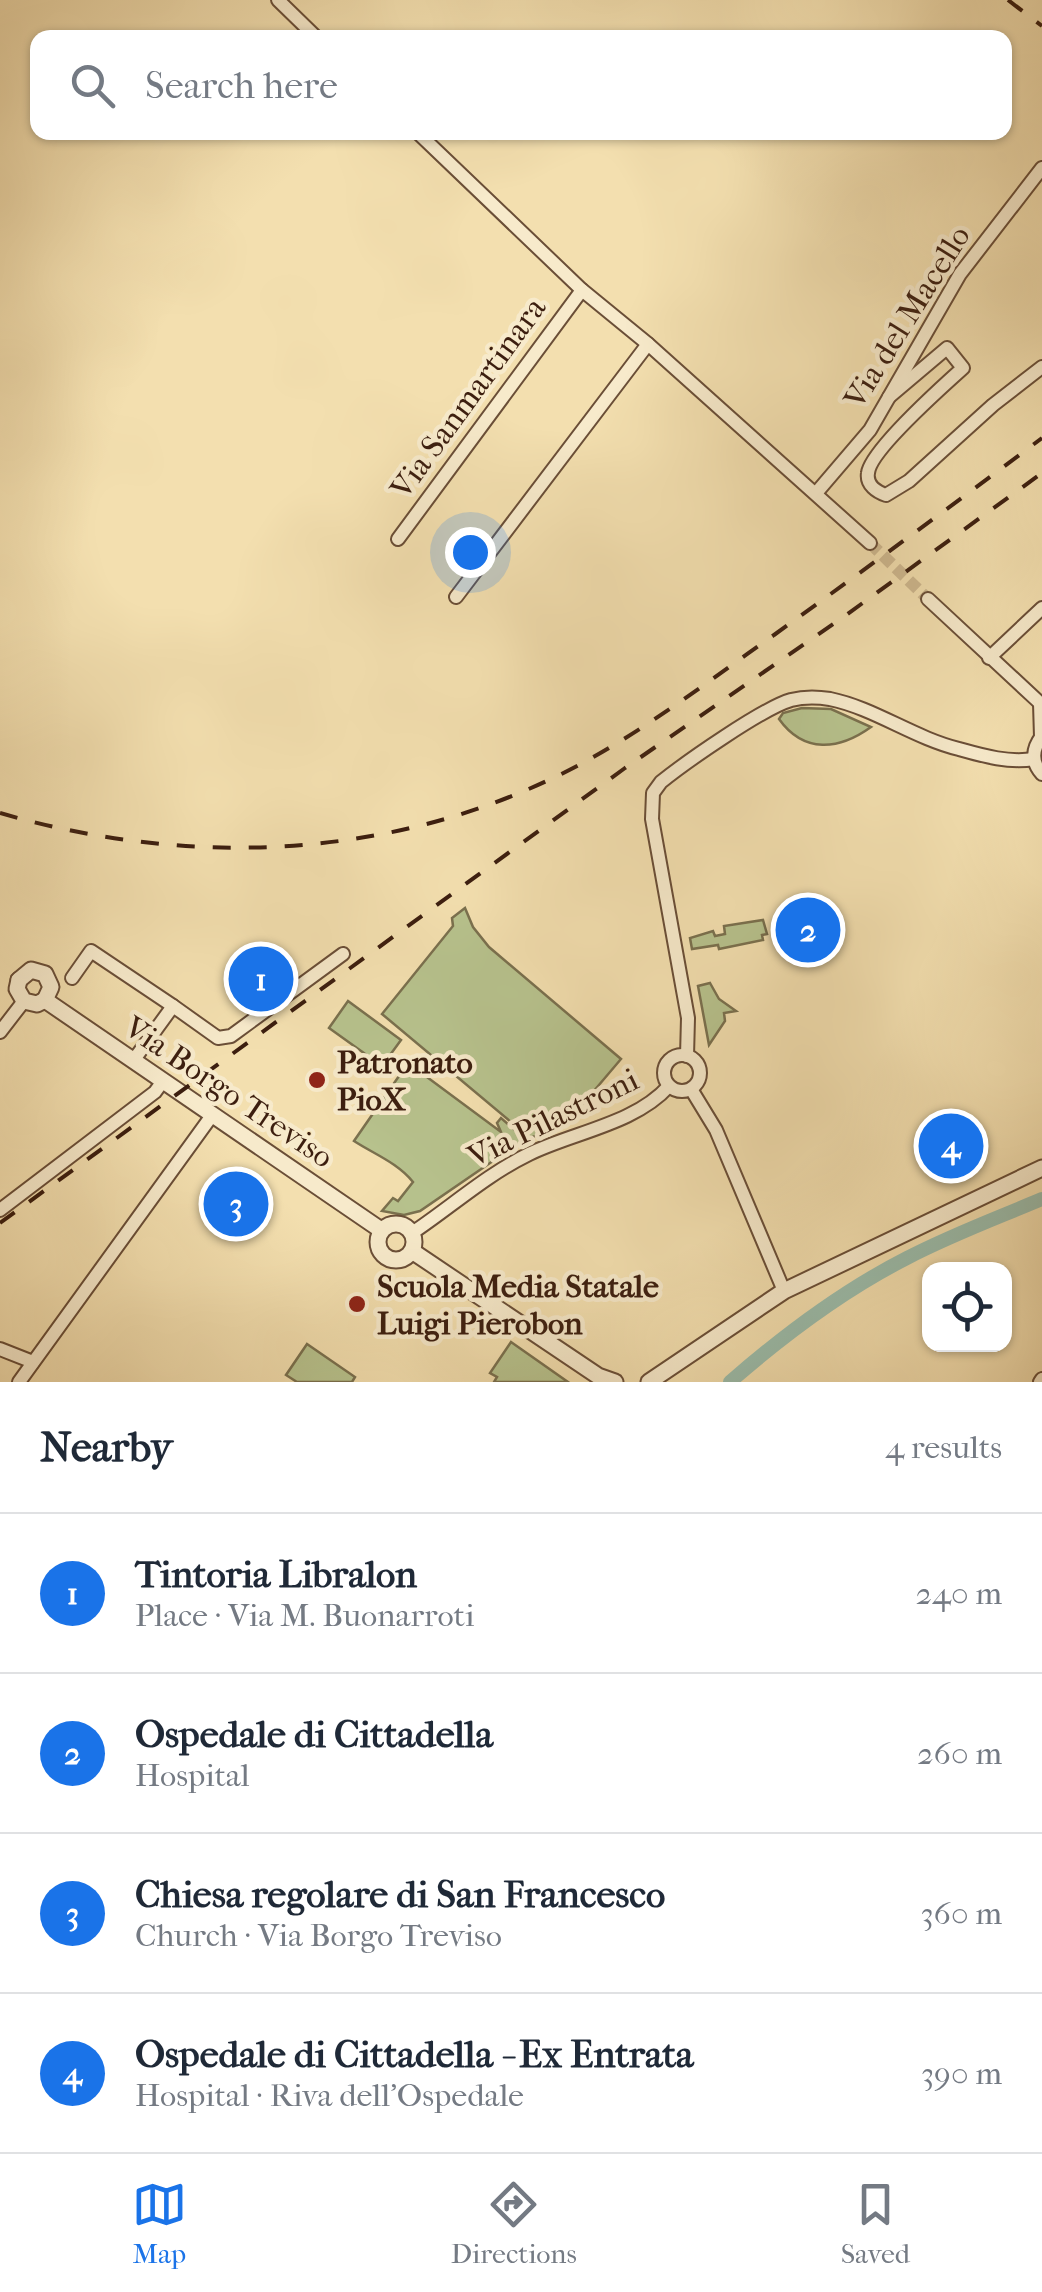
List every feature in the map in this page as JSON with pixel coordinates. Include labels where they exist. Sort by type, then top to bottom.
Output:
[{"type":"street","points":[[278,0],[309,30]]},
{"type":"street","name":"Via Sanmartinara","points":[[424,140],[582,290],[817,492],[870,543]]},
{"type":"street","name":"Via del Macello","points":[[817,492],[870,430],[960,274],[1042,168]]},
{"type":"street","name":"Via Sanmartinara","points":[[398,538],[582,290]]},
{"type":"street","points":[[456,597],[648,344]]},
{"type":"street","points":[[889,397],[946,349],[964,368],[929,399],[874,459],[868,481],[879,493],[895,492],[1042,366]]},
{"type":"street","points":[[928,599],[1041,704],[1042,736],[1034,759],[1042,774]]},
{"type":"street","points":[[989,658],[1042,608]]},
{"type":"street","points":[[687,1056],[688,1018],[652,818],[653,792],[661,782],[776,706],[806,697],[852,706],[944,746],[1005,761],[1034,759]]},
{"type":"street","points":[[72,978],[91,951],[218,1038],[231,1036],[343,954]]},
{"type":"street","name":"Via Borgo Treviso","points":[[0,973],[18,980],[30,970],[45,974],[51,987],[45,1000],[381,1230],[378,1244],[385,1257],[400,1260],[412,1251],[606,1380]]},
{"type":"street","points":[[18,980],[17,989],[24,1000],[32,1004],[45,1000]]},
{"type":"street","points":[[0,1032],[24,1000]]},
{"type":"street","points":[[133,1060],[173,1006]]},
{"type":"street","points":[[676,1056],[687,1056],[696,1062],[700,1072],[691,1089],[680,1092],[669,1086],[664,1077],[668,1062],[676,1056]]},
{"type":"street","points":[[0,1210],[155,1092],[164,1081]]},
{"type":"street","name":"Via Pilastroni","points":[[412,1232],[459,1197],[530,1154],[643,1108],[669,1086]]},
{"type":"street","points":[[691,1089],[716,1130],[784,1290]]},
{"type":"street","points":[[19,1382],[213,1114]]},
{"type":"street","points":[[648,1382],[784,1290],[1042,1168]]},
{"type":"street","points":[[381,1230],[400,1224],[412,1232],[412,1251]]},
{"type":"street","points":[[0,1348],[33,1362]]},
{"type":"green space","points":[[802,708],[831,709],[871,727],[834,744],[811,743],[799,738],[779,719],[783,713]]},
{"type":"green space","points":[[465,908],[473,927],[489,947],[621,1059],[565,1125],[530,1138],[382,1014],[453,926],[452,918]]},
{"type":"green space","points":[[763,920],[767,934],[762,935],[763,940],[719,949],[718,945],[692,949],[690,938],[713,931],[715,936],[725,934],[724,926]]},
{"type":"green space","points":[[710,983],[719,999],[736,1011],[724,1013],[725,1021],[709,1045],[698,986]]},
{"type":"green space","points":[[348,1001],[401,1040],[382,1066],[329,1028]]},
{"type":"green space","points":[[408,1063],[501,1132],[497,1123],[501,1118],[525,1139],[420,1211],[404,1215],[382,1211],[393,1198],[398,1201],[413,1182],[393,1164],[354,1141]]},
{"type":"green space","points":[[511,1342],[568,1382],[494,1382],[497,1377],[490,1373]]},
{"type":"green space","points":[[307,1344],[355,1377],[352,1382],[297,1382],[286,1375]]},
{"type":"waterway","points":[[730,1382],[815,1314],[883,1271],[1042,1199]]},
{"type":"tunnel","points":[[870,543],[928,599]]},
{"type":"railway","points":[[1008,0],[1042,26]]},
{"type":"railway","points":[[0,813],[73,831],[147,842],[294,846],[368,837],[440,820],[510,797],[605,751],[654,719],[1042,438]]},
{"type":"railway","points":[[0,1223],[625,768],[1042,473]]},
{"type":"place","name":"Ospedale di Cittadella","points":[[808,930]]},
{"type":"place","name":"Tintoria Libralon","points":[[261,979]]},
{"type":"place","name":"Patronato PioX","points":[[317,1080]]},
{"type":"place","name":"Ospedale di Cittadella - Ex Entrata","points":[[951,1146]]},
{"type":"place","name":"Chiesa regolare di San Francesco","points":[[236,1204]]},
{"type":"place","name":"Scuola Media Statale Luigi Pierobon","points":[[357,1304]]}]
